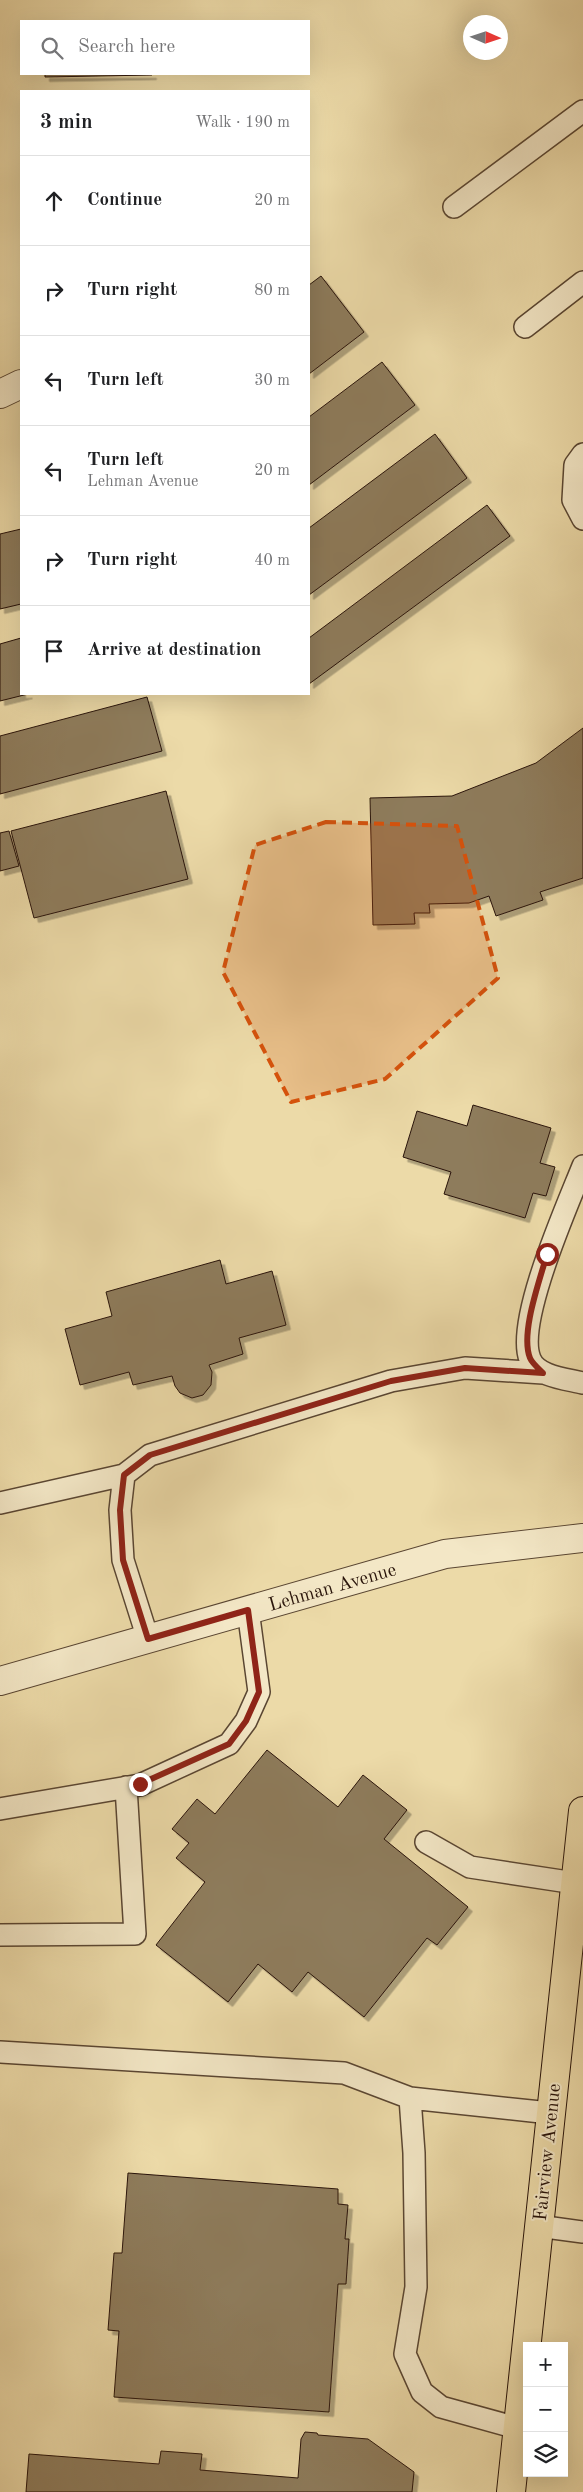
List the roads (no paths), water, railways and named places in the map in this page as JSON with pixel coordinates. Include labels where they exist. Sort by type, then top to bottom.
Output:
[{"type":"main road","name":"Fairview Avenue","points":[[510,2492],[550,2113],[574,1985],[578,1867],[583,1811]]},
{"type":"street","points":[[0,394],[20,384]]},
{"type":"street","name":"Lehman Avenue","points":[[0,1681],[445,1554],[583,1538]]},
{"type":"lane","points":[[454,207],[583,111]]},
{"type":"lane","points":[[525,327],[583,282]]},
{"type":"lane","points":[[583,454],[575,465],[574,500],[583,519]]},
{"type":"lane","points":[[543,1373],[530,1359],[528,1338],[532,1313],[547,1254],[583,1166]]},
{"type":"lane","points":[[0,1504],[124,1475],[150,1455],[391,1381],[465,1368],[543,1373],[583,1383]]},
{"type":"lane","points":[[124,1475],[120,1510],[123,1560],[148,1639]]},
{"type":"lane","points":[[0,1809],[140,1784],[229,1744],[246,1721],[259,1692],[248,1610]]},
{"type":"lane","points":[[0,1935],[135,1934],[126,1787]]},
{"type":"lane","points":[[426,1842],[470,1867],[578,1867]]},
{"type":"lane","points":[[0,2052],[344,2073],[410,2098],[550,2113]]},
{"type":"lane","points":[[410,2098],[414,2153],[416,2287],[405,2354],[422,2392],[441,2407],[517,2428]]},
{"type":"lane","points":[[538,2226],[583,2232]]}]
